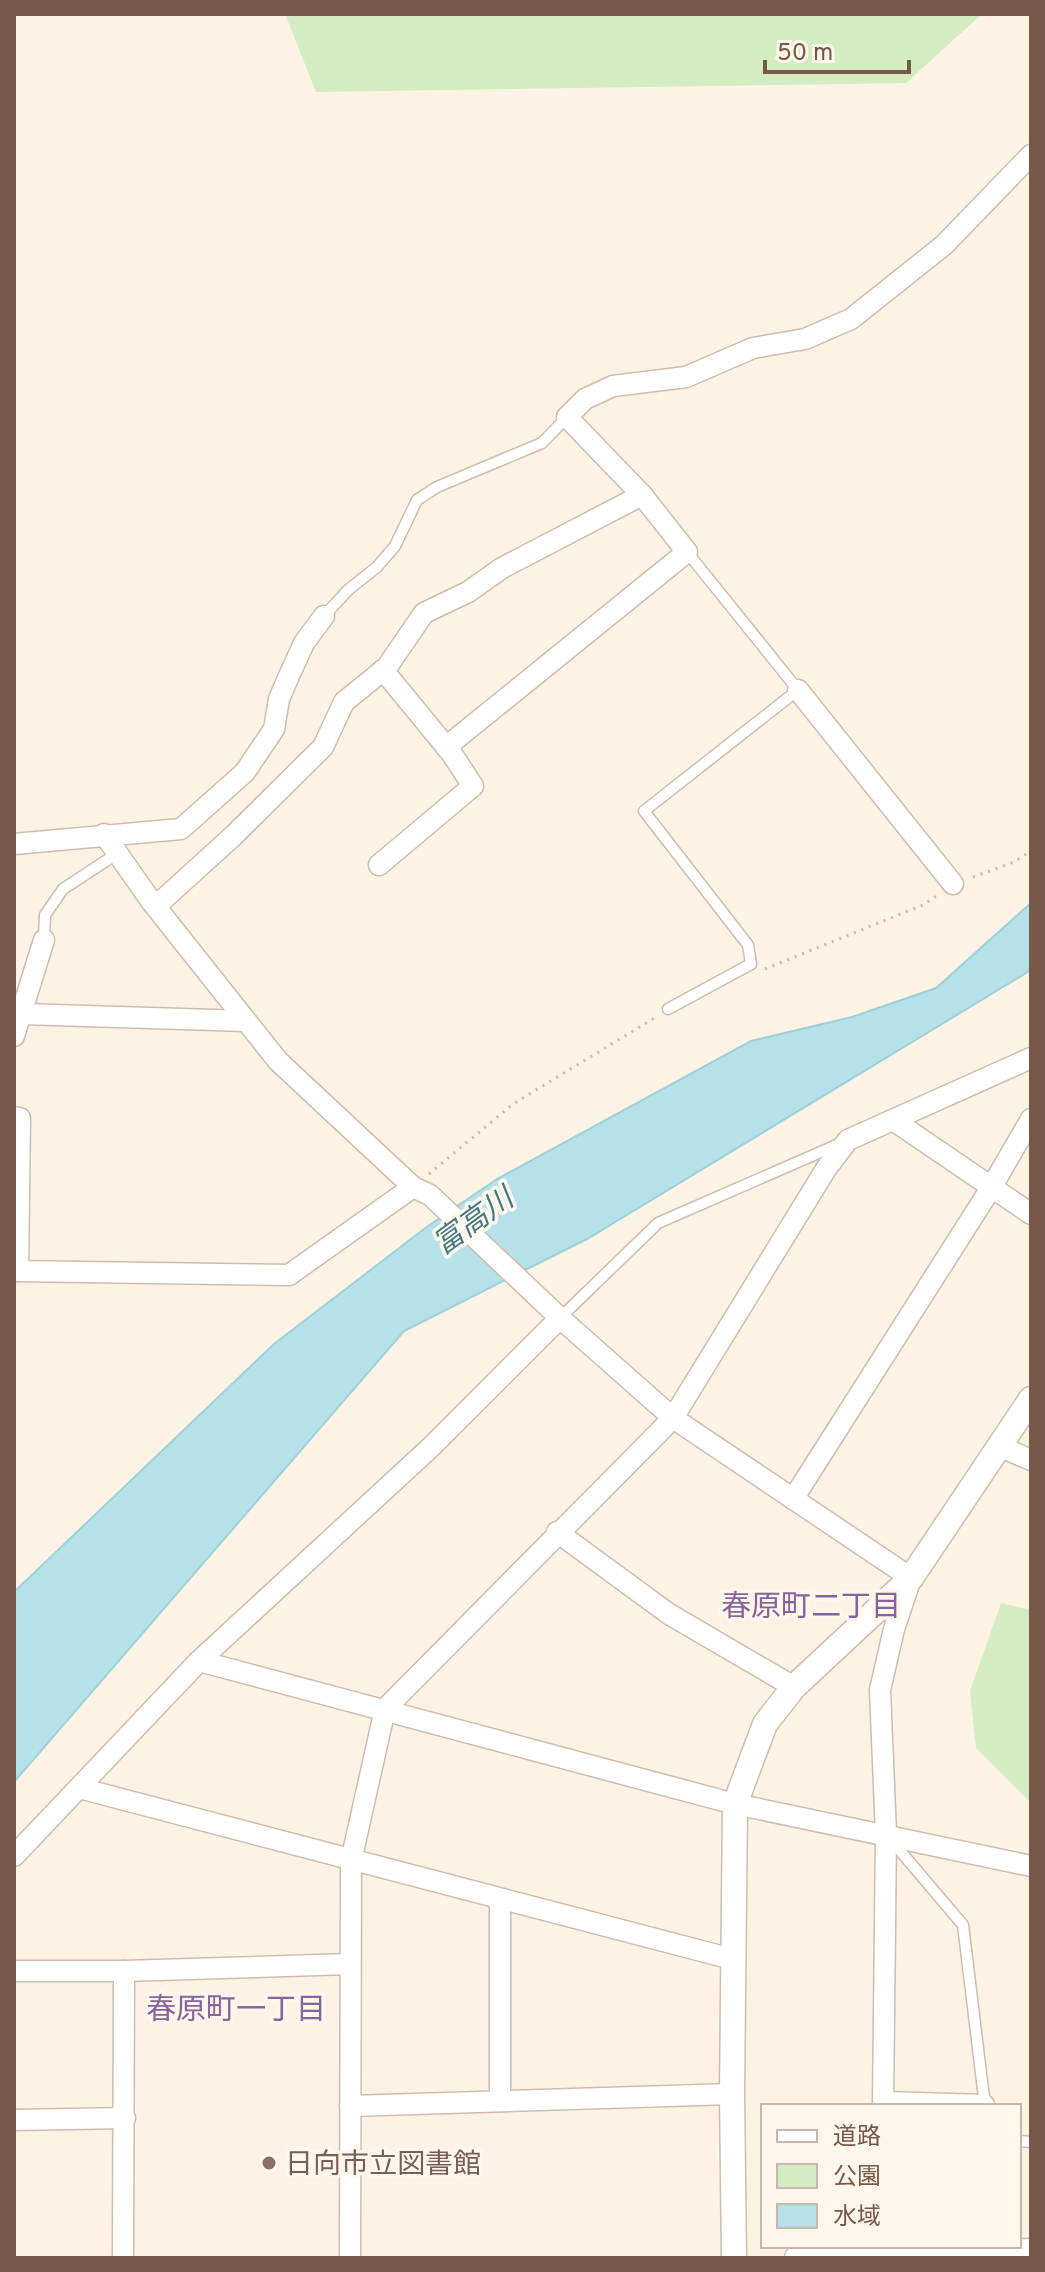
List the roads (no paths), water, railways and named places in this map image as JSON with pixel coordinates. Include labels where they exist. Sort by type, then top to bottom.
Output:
[{"type":"street","points":[[446,747],[687,552],[642,495],[567,417],[585,399],[613,386],[686,377],[753,348],[805,339],[851,319],[944,245],[1031,155]]},
{"type":"street","points":[[156,906],[232,837],[323,747],[344,702],[383,670],[424,613],[468,592],[502,568],[642,495]]},
{"type":"street","points":[[14,844],[181,829],[245,772],[274,729],[279,699],[289,676],[304,643],[324,616]]},
{"type":"street","points":[[379,865],[473,786],[446,747],[383,670]]},
{"type":"street","points":[[798,690],[953,884]]},
{"type":"street","points":[[104,834],[156,906],[278,1061],[673,1418],[911,1578]]},
{"type":"street","points":[[14,1036],[44,940]]},
{"type":"street","points":[[22,1014],[246,1021]]},
{"type":"street","points":[[350,2258],[351,1861],[385,1709],[673,1418],[826,1169],[848,1140],[1031,1058]]},
{"type":"street","points":[[14,1117],[20,1118],[16,1271],[289,1275],[421,1191]]},
{"type":"street","points":[[793,1499],[991,1188],[1031,1119]]},
{"type":"street","points":[[893,1120],[1031,1214]]},
{"type":"street","points":[[14,1856],[199,1661],[432,1446],[553,1310]]},
{"type":"street","points":[[734,2258],[732,1959],[735,1804],[765,1724],[794,1687],[911,1578],[1031,1399]]},
{"type":"street","points":[[1001,1447],[1031,1460]]},
{"type":"street","points":[[557,1532],[669,1614],[794,1687]]},
{"type":"street","points":[[884,2104],[886,1834],[880,1690],[894,1629],[911,1578]]},
{"type":"street","points":[[199,1661],[735,1804],[1031,1866]]},
{"type":"street","points":[[79,1788],[732,1959]]},
{"type":"street","points":[[500,1900],[500,2101]]},
{"type":"street","points":[[14,1971],[350,1964]]},
{"type":"street","points":[[123,2258],[124,1971]]},
{"type":"street","points":[[350,2106],[732,2094]]},
{"type":"street","points":[[14,2120],[125,2118]]},
{"type":"street","points":[[797,2258],[992,2249],[1031,2251]]},
{"type":"lane","points":[[324,616],[395,546],[417,500],[437,487],[542,443],[567,417]]},
{"type":"lane","points":[[668,1009],[751,964],[748,945],[644,811],[798,690],[687,552]]},
{"type":"lane","points":[[44,940],[45,915],[63,889],[118,853]]},
{"type":"lane","points":[[553,1310],[658,1223],[848,1140]]},
{"type":"lane","points":[[886,1834],[963,1925],[984,2104]]},
{"type":"water","name":"富高川","points":[[1031,903],[1031,970],[587,1239],[404,1331],[14,1782],[14,1592],[274,1344],[428,1226],[497,1179],[751,1041],[852,1017],[936,988]]},
{"type":"place","name":"日向市立図書館","points":[[269,2163]]},
{"type":"district","name":"春原町二丁目","points":[[811,1606]]},
{"type":"district","name":"春原町一丁目","points":[[236,2009]]}]
